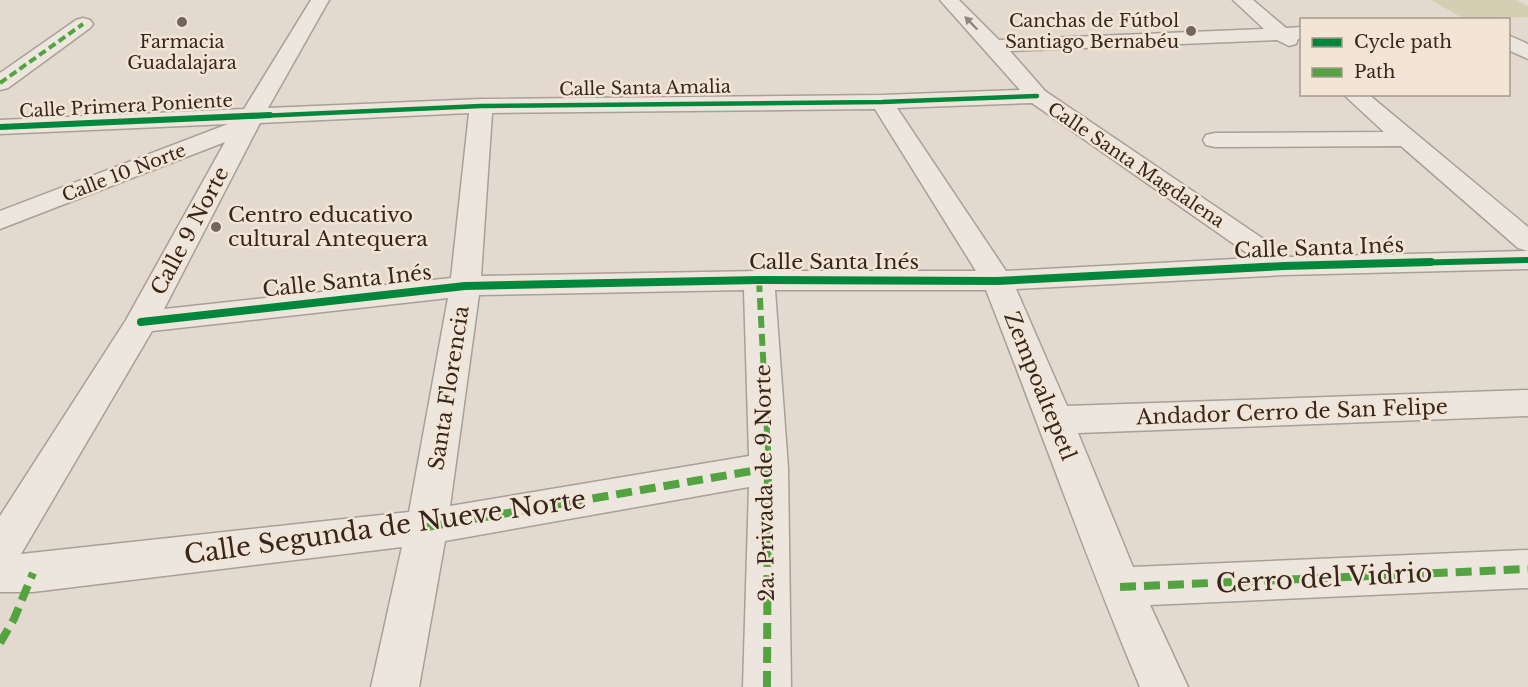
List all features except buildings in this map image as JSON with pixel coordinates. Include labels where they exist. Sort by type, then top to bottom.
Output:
[{"type":"street","name":"Calle 9 Norte","points":[[0,552],[141,322],[251,120],[320,0]]},
{"type":"street","name":"Calle Santa Magdalena","points":[[949,0],[994,46],[1037,96],[1284,266]]},
{"type":"street","points":[[1242,0],[1292,33],[1300,47]]},
{"type":"street","points":[[0,83],[83,24]]},
{"type":"street","points":[[1512,29],[1528,53]]},
{"type":"street","points":[[994,46],[1292,33]]},
{"type":"street","name":"Calle Santa Amalia","points":[[251,120],[481,106],[882,102],[1037,96]]},
{"type":"street","points":[[1356,96],[1528,242]]},
{"type":"street","name":"Zempoaltepetl","points":[[882,102],[997,281],[1055,420],[1120,587],[1164,687]]},
{"type":"street","name":"Santa Florencia","points":[[395,687],[427,527],[465,286],[481,106]]},
{"type":"street","name":"Calle Primera Poniente","points":[[0,127],[251,120]]},
{"type":"street","name":"Calle 10 Norte","points":[[0,220],[251,120]]},
{"type":"street","points":[[1215,140],[1406,139]]},
{"type":"street","name":"Calle Santa Inés","points":[[141,322],[465,286],[759,280],[997,281],[1284,266],[1528,260]]},
{"type":"street","name":"2a. Privada de 9 Norte","points":[[759,280],[769,468],[767,687]]},
{"type":"street","name":"Andador Cerro de San Felipe","points":[[1055,420],[1528,403]]},
{"type":"street","name":"Calle Segunda de Nueve Norte","points":[[0,573],[67,569],[427,527],[769,468]]},
{"type":"street","name":"Cerro del Vidrio","points":[[1120,587],[1528,569]]},
{"type":"shaded area","points":[[1431,0],[1516,0],[1528,6],[1528,17],[1462,18]]},
{"type":"marked path","points":[[0,83],[83,24]]},
{"type":"marked path","points":[[759,280],[769,468],[767,687]]},
{"type":"marked path","points":[[427,527],[769,468]]},
{"type":"marked path","points":[[1120,587],[1528,569]]},
{"type":"marked path","points":[[0,643],[14,619],[33,573]]},
{"type":"cycle path","points":[[0,127],[481,106],[882,102],[1037,96]]},
{"type":"cycle path","points":[[141,322],[465,286],[759,280],[997,281],[1284,266],[1528,260]]},
{"type":"place","name":"Farmacia Guadalajara","points":[[182,22]]},
{"type":"place","name":"Canchas de Fútbol Santiago Bernabéu","points":[[1191,31]]},
{"type":"place","name":"Centro educativo cultural Antequera","points":[[216,227]]}]
